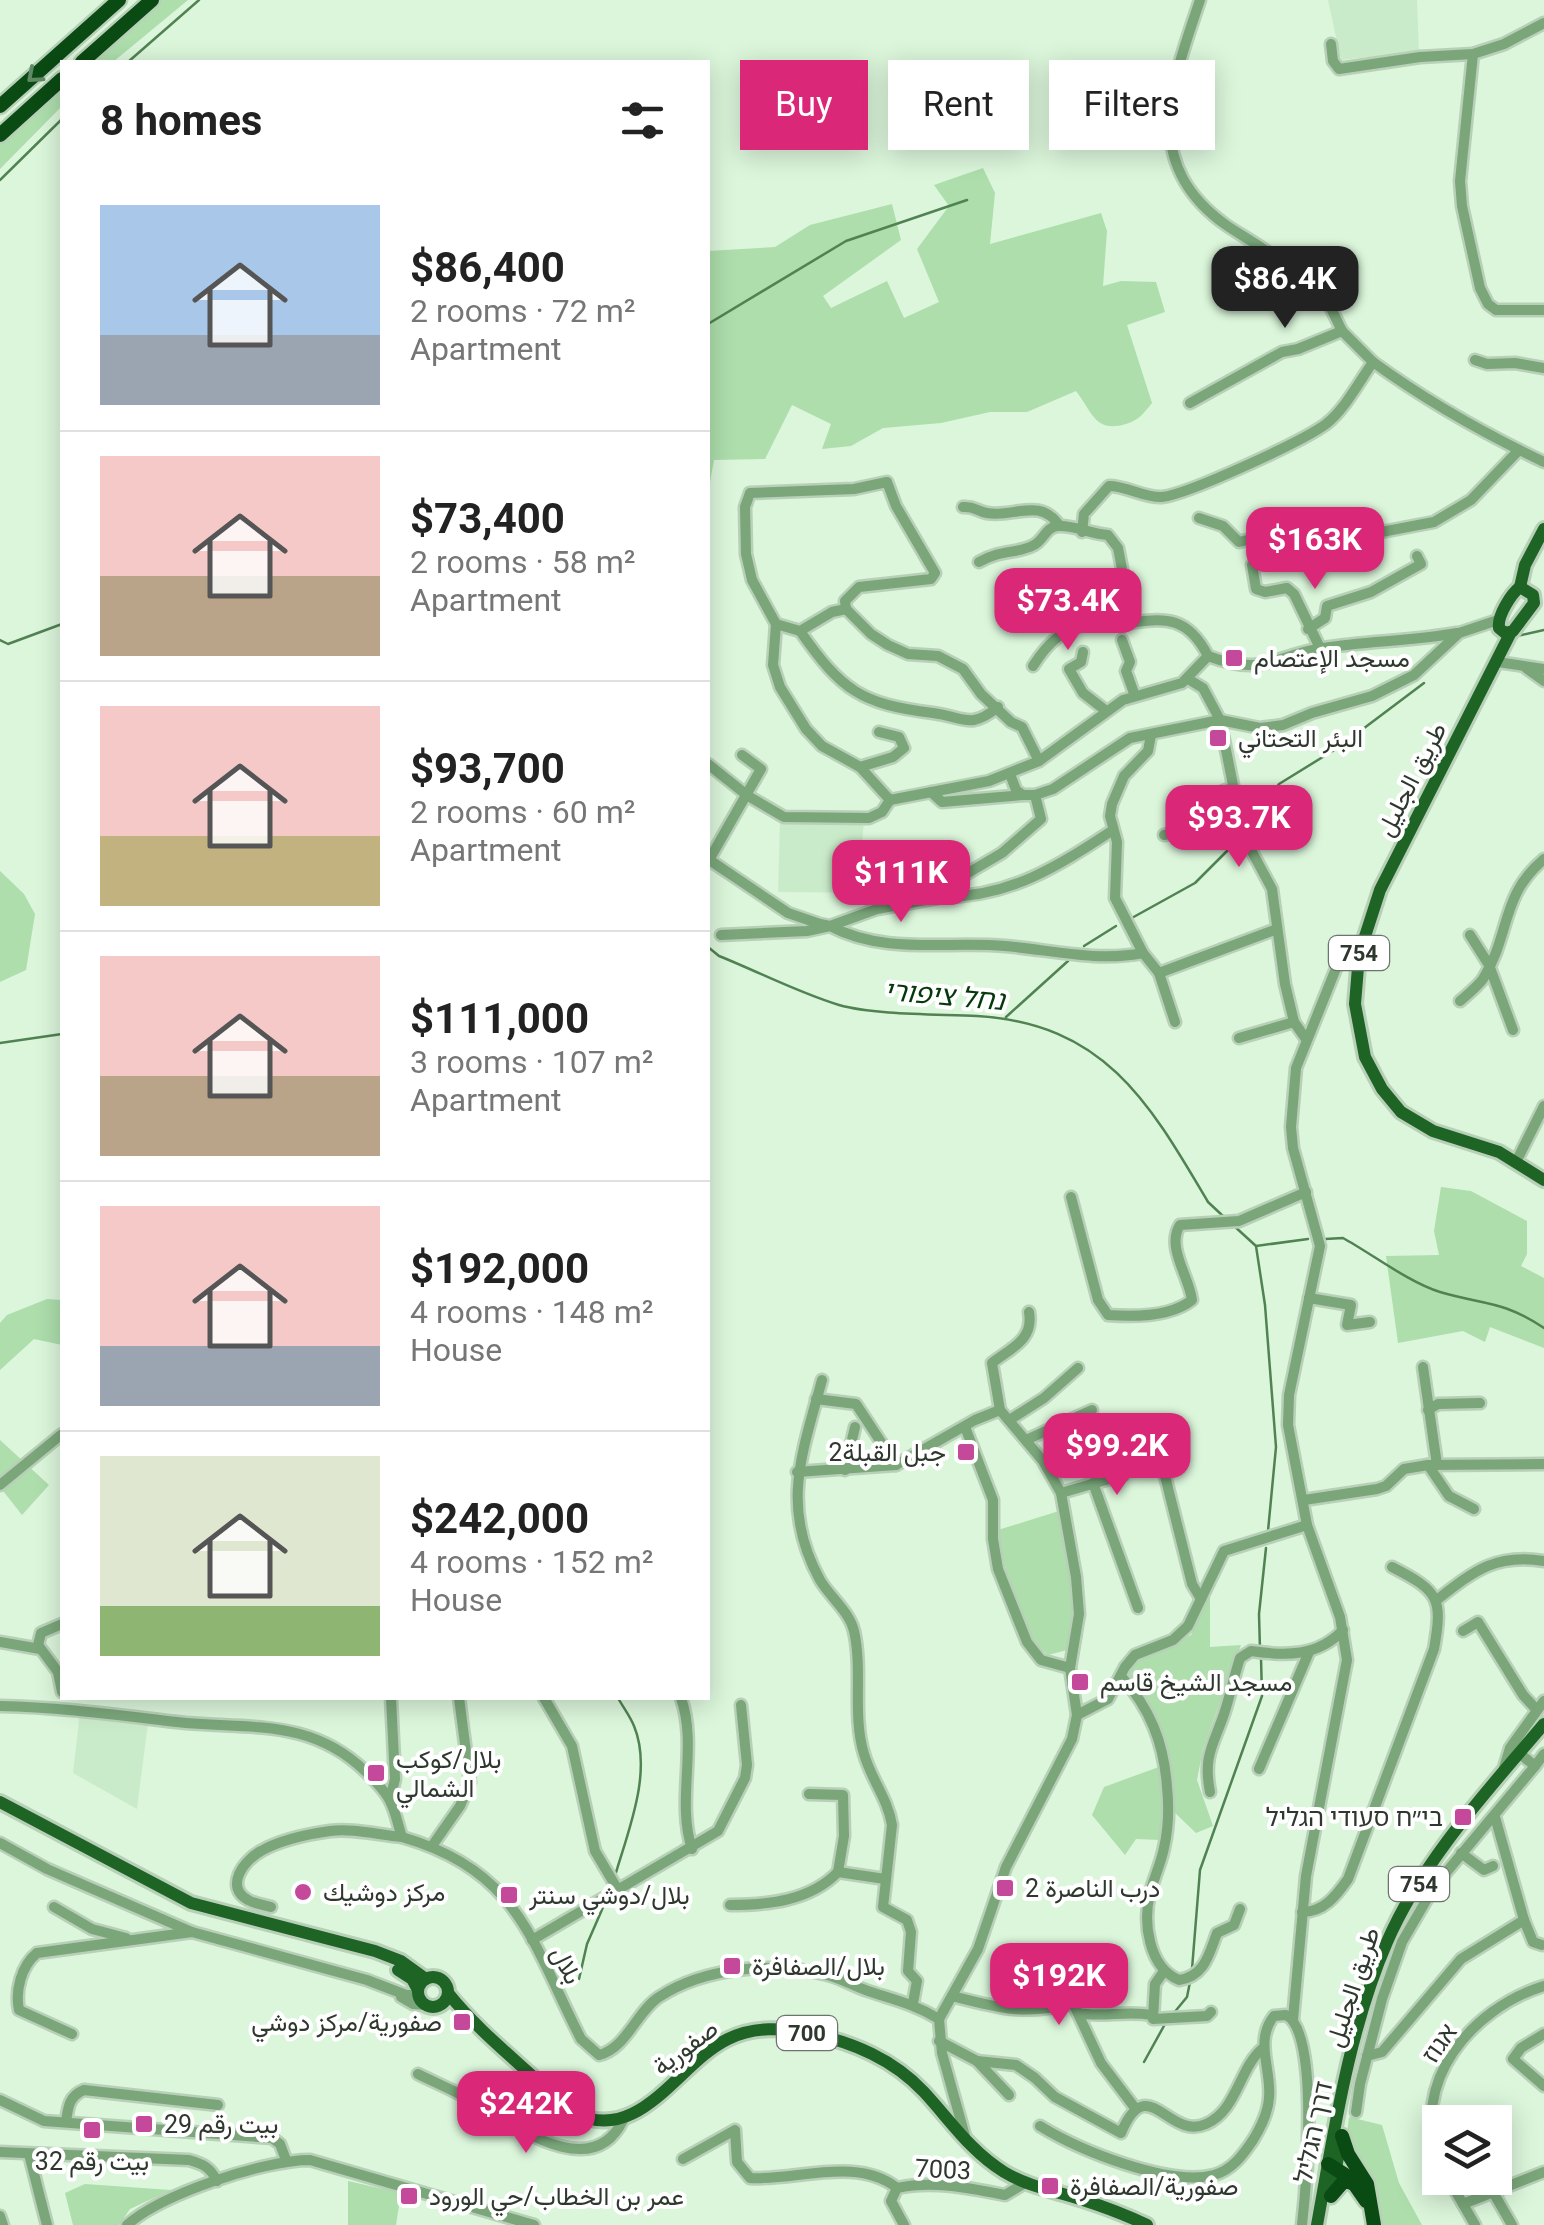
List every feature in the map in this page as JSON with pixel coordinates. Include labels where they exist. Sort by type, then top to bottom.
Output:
[{"type":"highway","points":[[0,106],[120,0]]},
{"type":"highway","points":[[84,60],[152,0]]},
{"type":"highway","points":[[0,134],[60,81]]},
{"type":"highway","points":[[1342,2136],[1374,2225]]},
{"type":"highway","points":[[1335,2165],[1361,2184]]},
{"type":"highway","points":[[1331,2196],[1344,2182],[1361,2184]]},
{"type":"main road","points":[[1503,627],[1532,593],[1530,564],[1544,532]]},
{"type":"main road","points":[[1503,627],[1512,595],[1532,593]]},
{"type":"main road","name":"طريق الجليل","points":[[1503,627],[1499,658],[1380,890],[1359,955],[1355,1004],[1360,1040],[1390,1101],[1416,1123],[1498,1152],[1544,1180]]},
{"type":"main road","name":"طريق الجليل","points":[[1348,2074],[1374,1976],[1401,1914],[1424,1876],[1544,1724]]},
{"type":"main road","points":[[0,1802],[192,1903],[375,1951],[401,1962],[429,1995]]},
{"type":"main road","points":[[0,1810],[188,1910],[370,1958],[407,1975],[429,1995],[472,2022],[573,2113],[624,2120]]},
{"type":"main road","name":"صفورية","points":[[624,2120],[728,2039],[752,2030],[784,2030],[848,2044],[884,2058],[926,2094],[985,2159],[1025,2183],[1082,2199],[1147,2225]]},
{"type":"main road","name":"דרך הגליל","points":[[1321,2225],[1342,2136],[1348,2074]]},
{"type":"main road","name":"דרך הגליל","points":[[1321,2225],[1331,2196],[1348,2074]]},
{"type":"street","points":[[1200,0],[1176,73],[1170,109],[1172,146],[1191,196],[1282,265],[1292,288],[1327,300],[1342,331],[1373,362],[1426,401],[1544,462]]},
{"type":"street","points":[[1331,44],[1333,61],[1339,68],[1420,56],[1473,54],[1504,44],[1544,23]]},
{"type":"street","points":[[1473,54],[1460,181],[1480,288],[1488,304],[1501,312],[1544,310]]},
{"type":"street","points":[[1190,403],[1282,352],[1342,331]]},
{"type":"street","points":[[1475,360],[1544,368]]},
{"type":"street","points":[[1082,532],[1084,514],[1109,486],[1162,497],[1176,493],[1209,482],[1325,424],[1373,362]]},
{"type":"street","points":[[1199,518],[1222,526],[1240,542],[1282,532],[1329,542],[1417,526],[1434,522],[1471,500],[1519,450]]},
{"type":"street","points":[[890,800],[860,767],[822,746],[792,711],[773,665],[776,624],[752,580],[746,554],[744,507],[754,491],[854,489],[887,482],[896,506],[934,573],[931,578],[860,586],[845,600],[846,609],[888,645],[908,654],[938,656],[963,669],[981,694],[1010,722],[1022,727],[1039,761]]},
{"type":"street","points":[[964,507],[974,506],[991,514],[1030,508],[1049,515],[1059,526]]},
{"type":"street","points":[[979,562],[995,552],[1040,543],[1047,530],[1059,526],[1108,534],[1118,548],[1124,571],[1122,585],[1090,601],[1087,609],[1091,622]]},
{"type":"street","points":[[1308,629],[1325,618],[1327,606],[1372,592],[1421,564],[1416,556]]},
{"type":"street","points":[[1261,557],[1252,566],[1256,590],[1287,588],[1294,594],[1320,648]]},
{"type":"street","points":[[800,631],[832,612],[846,609]]},
{"type":"street","points":[[1033,666],[1048,642],[1069,628],[1091,622],[1151,618],[1170,621],[1191,630],[1208,656],[1258,666],[1320,648],[1409,642],[1503,627]]},
{"type":"street","points":[[776,624],[800,631],[832,672],[864,698],[904,711],[936,713],[967,722],[982,719],[998,707]]},
{"type":"street","points":[[932,792],[942,802],[1030,795],[1053,789],[1120,743],[1220,720],[1272,728],[1372,696],[1414,675],[1458,633]]},
{"type":"street","points":[[1122,640],[1130,662],[1126,671],[1135,696]]},
{"type":"street","points":[[1083,652],[1082,662],[1069,669],[1083,693],[1105,710]]},
{"type":"street","points":[[710,766],[748,796],[784,817],[869,818],[882,812],[890,800],[1010,774],[1039,761],[1105,710],[1188,679],[1208,656]]},
{"type":"street","points":[[1499,658],[1544,669]]},
{"type":"street","points":[[1525,667],[1544,681]]},
{"type":"street","points":[[1188,679],[1203,688],[1220,720],[1243,835],[1272,889],[1294,1022],[1306,1039]]},
{"type":"street","points":[[860,767],[904,748],[900,737],[880,732]]},
{"type":"street","points":[[1151,735],[1148,751],[1124,776],[1112,804],[1117,855],[1115,898],[1143,953],[1159,972],[1175,1022]]},
{"type":"street","points":[[710,857],[761,769],[742,755]]},
{"type":"street","points":[[942,897],[956,880],[1002,854],[1041,820],[1030,795],[1016,790],[1010,774]]},
{"type":"street","points":[[1164,835],[1191,825],[1208,810],[1213,794],[1232,788]]},
{"type":"street","points":[[721,935],[807,932],[877,909],[963,897],[1035,878],[1113,830]]},
{"type":"street","points":[[1460,1002],[1481,982],[1490,965],[1518,885],[1544,860]]},
{"type":"street","points":[[710,861],[788,913],[880,943],[999,945],[1099,958],[1143,953]]},
{"type":"street","points":[[1159,972],[1276,929]]},
{"type":"street","points":[[1470,935],[1490,965],[1512,1030]]},
{"type":"street","points":[[1302,2225],[1308,2174],[1305,2066],[1302,2042],[1293,2019],[1306,1876],[1346,1668],[1343,1630],[1307,1525],[1288,1424],[1288,1395],[1320,1238],[1293,1148],[1291,1127],[1294,1079],[1306,1039],[1338,961],[1359,955]]},
{"type":"street","points":[[1239,1038],[1294,1022]]},
{"type":"street","points":[[1516,1162],[1544,1106]]},
{"type":"street","points":[[1071,1196],[1098,1300],[1108,1314],[1117,1315],[1166,1311],[1192,1300],[1176,1247],[1180,1226],[1239,1221],[1306,1192]]},
{"type":"street","points":[[1310,1298],[1352,1304],[1346,1325],[1370,1322]]},
{"type":"street","points":[[1000,1410],[991,1367],[1028,1334],[1032,1325],[1030,1312]]},
{"type":"street","points":[[1423,1367],[1434,1432],[1432,1465],[1449,1496],[1474,1510]]},
{"type":"street","points":[[1011,1419],[1044,1398],[1078,1368]]},
{"type":"street","points":[[822,1380],[801,1448],[799,1520],[822,1582],[854,1631],[863,1752],[892,1825],[882,1907],[907,1920],[911,1932],[908,1970],[918,1981],[913,2003]]},
{"type":"street","points":[[816,1399],[856,1404],[896,1464]]},
{"type":"street","points":[[1428,1410],[1438,1404],[1480,1404]]},
{"type":"street","points":[[967,2143],[939,2041],[939,2018],[978,1949],[1006,1868],[1072,1739],[1077,1715],[1070,1668],[1079,1614],[1062,1493],[1011,1419],[1000,1410]]},
{"type":"street","points":[[798,1472],[896,1464],[1000,1410]]},
{"type":"street","points":[[1026,1440],[1092,1410]]},
{"type":"street","points":[[846,1470],[855,1427]]},
{"type":"street","points":[[966,1427],[990,1485],[998,1569],[1026,1642],[1041,1660],[1070,1668]]},
{"type":"street","points":[[0,1485],[60,1436]]},
{"type":"street","points":[[1157,1444],[1192,1584],[1201,1599]]},
{"type":"street","points":[[1062,1493],[1123,1475],[1126,1462]]},
{"type":"street","points":[[1304,1500],[1386,1486],[1404,1468],[1544,1464]]},
{"type":"street","points":[[1093,1484],[1138,1608]]},
{"type":"street","points":[[1077,1715],[1108,1698],[1136,1656],[1182,1633],[1227,1548],[1307,1525]]},
{"type":"street","points":[[1438,1600],[1492,1563],[1512,1558],[1544,1562]]},
{"type":"street","points":[[1302,1912],[1318,1910],[1338,1894],[1364,1843],[1434,1649],[1440,1614],[1438,1600],[1411,1576],[1392,1567]]},
{"type":"street","points":[[1463,1631],[1478,1622],[1523,1695],[1540,1705],[1510,1748],[1502,1775]]},
{"type":"street","points":[[60,1625],[38,1638],[40,1649],[58,1672],[60,1681]]},
{"type":"street","points":[[1210,1792],[1206,1770],[1209,1752],[1240,1658],[1251,1651],[1278,1655],[1309,1652],[1326,1646],[1343,1630]]},
{"type":"street","points":[[0,1642],[40,1649]]},
{"type":"street","points":[[1259,1769],[1309,1652]]},
{"type":"street","points":[[1121,1676],[1136,1693],[1158,1734],[1168,1788],[1164,1849],[1147,1909],[1154,1951],[1164,1970],[1179,1980],[1200,1971],[1217,1933],[1234,1925],[1240,1909]]},
{"type":"street","points":[[0,1706],[60,1699]]},
{"type":"street","points":[[69,1700],[204,1725],[282,1728],[316,1737],[358,1765],[390,1800],[402,1838]]},
{"type":"street","points":[[390,1800],[394,1780],[391,1700]]},
{"type":"street","points":[[432,1846],[460,1806],[470,1782],[459,1700]]},
{"type":"street","points":[[545,1700],[572,1746],[596,1852],[618,1890]]},
{"type":"street","points":[[682,1700],[688,1733],[686,1820],[692,1849]]},
{"type":"street","points":[[532,1940],[718,1831],[745,1778],[741,1705]]},
{"type":"street","points":[[1519,1753],[1535,1766]]},
{"type":"street","points":[[1356,2112],[1366,2056],[1402,1942],[1434,1887],[1496,1817],[1544,1754]]},
{"type":"street","points":[[730,1905],[782,1902],[818,1887],[838,1872],[844,1836],[843,1795],[809,1794]]},
{"type":"street","points":[[1496,1817],[1524,1920],[1533,1942],[1542,1945]]},
{"type":"street","name":"بلال","points":[[271,1907],[246,1900],[238,1890],[237,1878],[243,1865],[261,1851],[335,1830],[402,1838],[432,1846],[489,1879],[513,1906],[581,2039],[599,2055],[610,2050],[656,1999],[730,1970],[828,1974],[868,1991],[913,2003],[939,2018]]},
{"type":"street","points":[[0,1843],[78,1884],[192,1932],[392,1990],[429,1995]]},
{"type":"street","points":[[1461,1852],[1484,1870],[1493,1866]]},
{"type":"street","points":[[838,1872],[885,1878]]},
{"type":"street","points":[[54,1907],[92,1929],[129,1940]]},
{"type":"street","points":[[1366,2056],[1382,2052],[1461,1959],[1524,1920]]},
{"type":"street","points":[[72,2034],[19,2010],[23,1969],[37,1953],[192,1932]]},
{"type":"street","points":[[1152,2016],[1155,1984],[1164,1970]]},
{"type":"street","name":"אגוז","points":[[1433,2105],[1438,2076],[1451,2054],[1487,2016],[1528,1991],[1544,1986]]},
{"type":"street","points":[[952,1996],[1043,2012],[1073,2003],[1101,2063],[1135,2108]]},
{"type":"street","points":[[1078,2013],[1091,2016],[1132,2011],[1152,2016],[1156,2021],[1207,2016],[1211,2012]]},
{"type":"street","points":[[1040,2126],[1133,2167],[1192,2178],[1217,2175],[1243,2156],[1266,2114],[1270,2095],[1263,2048],[1269,2022],[1274,2016],[1293,2019]]},
{"type":"street","points":[[1544,2034],[1521,2048],[1512,2059],[1544,2086]]},
{"type":"street","points":[[939,2041],[977,2062],[1009,2095]]},
{"type":"street","points":[[1135,2108],[1152,2108],[1191,2126],[1206,2124],[1223,2110],[1248,2062],[1263,2048]]},
{"type":"street","points":[[977,2062],[1016,2065],[1055,2097],[1122,2133],[1135,2108]]},
{"type":"street","points":[[418,2074],[533,2138],[557,2146],[576,2149],[604,2142],[624,2120]]},
{"type":"street","points":[[66,2122],[69,2103],[84,2090],[218,2105]]},
{"type":"street","points":[[0,2100],[44,2120],[262,2136],[280,2144],[286,2160]]},
{"type":"street","points":[[683,2159],[735,2130],[737,2162],[750,2178],[845,2172],[878,2178],[897,2188]]},
{"type":"street","points":[[0,2152],[189,2160],[202,2163],[216,2180]]},
{"type":"street","points":[[29,2154],[47,2225]]},
{"type":"street","points":[[127,2225],[141,2213],[216,2180],[286,2160],[310,2160],[500,2221],[534,2225]]},
{"type":"street","points":[[1512,2185],[1544,2172]]},
{"type":"street","name":"7003","points":[[904,2225],[891,2201],[897,2188],[963,2187],[1005,2196],[1025,2183]]},
{"type":"street","points":[[1458,2195],[1475,2225]]},
{"type":"street","points":[[1463,2204],[1486,2195]]},
{"type":"street","points":[[1495,2195],[1512,2225]]},
{"type":"street","points":[[0,2216],[2,2225]]},
{"type":"shaded area","points":[[158,0],[188,0],[115,60],[90,60]]},
{"type":"shaded area","points":[[1328,0],[1417,0],[1419,52],[1341,60]]},
{"type":"shaded area","points":[[60,87],[60,108],[0,169],[0,141]]},
{"type":"shaded area","points":[[983,168],[995,193],[990,244],[1101,213],[1107,231],[1103,286],[1121,281],[1156,282],[1165,312],[1127,325],[1152,403],[1138,418],[1108,426],[1096,419],[1076,391],[1027,412],[990,412],[941,423],[883,428],[851,446],[822,449],[831,424],[792,405],[765,459],[714,460],[710,482],[710,251],[775,247],[810,225],[892,204],[901,240],[823,296],[831,308],[887,281],[904,318],[939,302],[917,249],[949,206],[934,185]]},
{"type":"shaded area","points":[[780,820],[864,820],[862,844],[882,893],[778,892]]},
{"type":"shaded area","points":[[0,871],[24,894],[35,914],[26,970],[0,982]]},
{"type":"shaded area","points":[[1441,1187],[1471,1191],[1527,1221],[1527,1254],[1521,1266],[1544,1278],[1544,1348],[1490,1327],[1485,1342],[1463,1331],[1398,1343],[1386,1256],[1439,1255],[1434,1231]]},
{"type":"shaded area","points":[[47,1299],[60,1300],[60,1345],[34,1339],[0,1370],[0,1323],[7,1315]]},
{"type":"shaded area","points":[[0,1440],[49,1485],[22,1515],[0,1487]]},
{"type":"shaded area","points":[[1059,1511],[1075,1614],[1071,1649],[1048,1655],[1021,1615],[998,1530]]},
{"type":"shaded area","points":[[1210,1596],[1210,1647],[1241,1645],[1203,1749],[1197,1780],[1213,1826],[1196,1833],[1172,1810],[1161,1840],[1136,1839],[1125,1855],[1092,1815],[1104,1787],[1167,1764],[1154,1716],[1128,1675],[1133,1662],[1191,1635]]},
{"type":"shaded area","points":[[80,1712],[148,1723],[137,1809],[73,1773]]},
{"type":"shaded area","points":[[1349,2117],[1382,2125],[1399,2183],[1422,2225],[1376,2225],[1346,2143]]},
{"type":"shaded area","points":[[348,2181],[401,2193],[396,2225],[348,2225]]},
{"type":"shaded area","points":[[85,2184],[171,2190],[130,2209],[119,2225],[73,2225],[65,2193]]},
{"type":"waterway","points":[[130,60],[199,0]]},
{"type":"waterway","points":[[0,180],[60,121]]},
{"type":"waterway","points":[[710,323],[846,241],[967,200]]},
{"type":"waterway","name":"נחל ציפורי","points":[[0,640],[8,644],[60,625]]},
{"type":"waterway","points":[[1517,636],[1544,630]]},
{"type":"waterway","points":[[1247,831],[1279,784],[1339,747],[1424,683]]},
{"type":"waterway","points":[[1130,919],[1195,883],[1237,841]]},
{"type":"waterway","points":[[1084,946],[1116,926]]},
{"type":"waterway","name":"נחל ציפורי","points":[[710,949],[719,956],[839,1005],[888,1012],[977,1016],[1021,1022],[1059,1034],[1091,1052],[1143,1101],[1208,1202],[1223,1216]]},
{"type":"waterway","points":[[1006,1017],[1068,961]]},
{"type":"waterway","points":[[0,1043],[60,1034]]},
{"type":"waterway","points":[[1233,1225],[1256,1246],[1265,1305],[1276,1447],[1268,1531]]},
{"type":"waterway","points":[[1325,1239],[1343,1238],[1428,1288],[1504,1308],[1544,1328]]},
{"type":"waterway","points":[[1256,1246],[1308,1239]]},
{"type":"waterway","points":[[1260,1650],[1259,1614],[1266,1548]]},
{"type":"waterway","points":[[1192,1969],[1200,1870],[1262,1696],[1261,1658]]},
{"type":"waterway","points":[[615,1876],[632,1821],[641,1763],[634,1726],[619,1700]]},
{"type":"waterway","points":[[579,1979],[587,1944],[604,1905]]},
{"type":"waterway","points":[[1173,2014],[1187,1997],[1190,1982]]},
{"type":"waterway","points":[[1144,2062],[1165,2024]]},
{"type":"place","name":"مسجد الإعتصام","points":[[1234,658]]},
{"type":"place","name":"البئر التحتاني","points":[[1218,738]]},
{"type":"place","name":"جبل القبلة2","points":[[966,1452]]},
{"type":"place","name":"مسجد الشيخ قاسم","points":[[1080,1682]]},
{"type":"place","name":"بلال/كوكب الشمالي","points":[[376,1773]]},
{"type":"place","name":"בי״ח סעודי הגליל","points":[[1463,1817]]},
{"type":"place","name":"درب الناصرة 2","points":[[1005,1888]]},
{"type":"place","name":"مركز دوشيك","points":[[303,1892]]},
{"type":"place","name":"بلال/دوشي سنتر","points":[[509,1895]]},
{"type":"place","name":"بلال/الصفافرة","points":[[732,1966]]},
{"type":"place","name":"صفورية/مركز دوشي","points":[[462,2022]]},
{"type":"place","name":"بيت رقم 29","points":[[144,2124]]},
{"type":"place","name":"بيت رقم 32","points":[[92,2130]]},
{"type":"place","name":"صفورية/الصفافرة","points":[[1050,2186]]},
{"type":"place","name":"عمر بن الخطاب/حي الورود","points":[[409,2196]]}]
